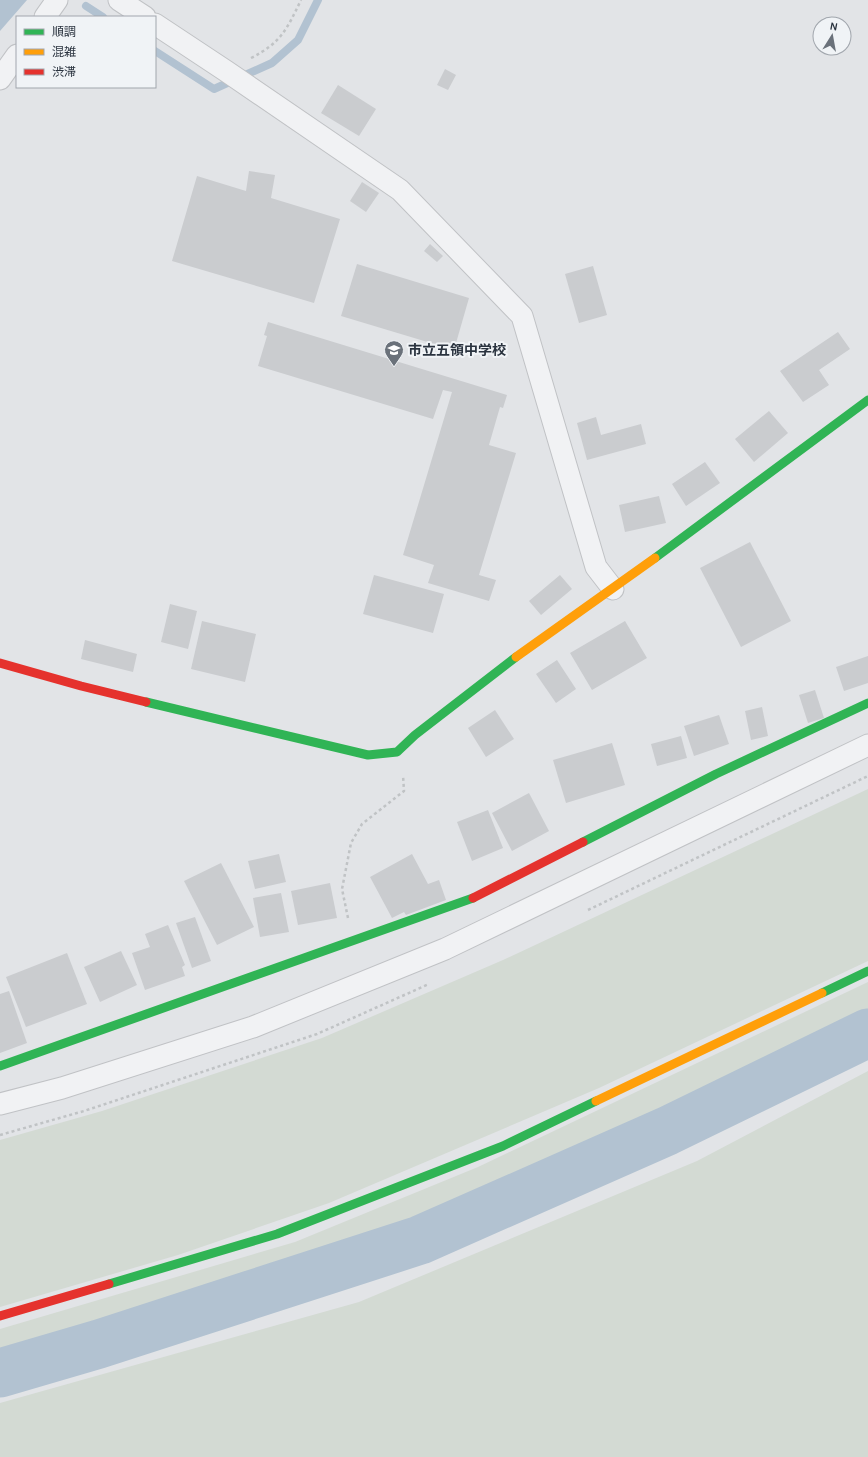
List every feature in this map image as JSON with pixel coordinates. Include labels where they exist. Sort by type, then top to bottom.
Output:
[{"type":"street","points":[[46,16],[57,0]]},
{"type":"street","points":[[119,0],[143,16]]},
{"type":"street","points":[[156,25],[400,190],[522,316],[596,566],[613,589]]},
{"type":"street","points":[[0,79],[16,57]]},
{"type":"street","points":[[0,664],[81,686],[368,755],[397,752],[415,735],[528,648],[613,589],[868,400]]},
{"type":"street","points":[[0,1066],[464,903],[716,774],[868,703]]},
{"type":"street","points":[[0,1104],[62,1088],[253,1028],[444,949],[868,745]]},
{"type":"street","points":[[0,1316],[277,1234],[496,1149],[868,971]]},
{"type":"path","points":[[226,71],[263,52],[285,33],[301,0]]},
{"type":"path","points":[[354,942],[342,889],[351,843],[362,824],[404,791],[403,770],[397,752]]},
{"type":"shaded area","points":[[868,789],[868,961],[599,1088],[329,1203],[178,1255],[0,1307],[0,1140],[102,1111],[322,1038],[503,960]]},
{"type":"shaded area","points":[[868,982],[868,1024],[446,1224],[260,1286],[0,1367],[0,1329],[295,1242],[478,1167]]},
{"type":"shaded area","points":[[868,1071],[868,1457],[0,1457],[0,1403],[359,1302],[697,1161]]},
{"type":"water","points":[[0,0],[27,0],[0,31]]},
{"type":"building","points":[[445,69],[456,75],[448,90],[437,85]]},
{"type":"building","points":[[338,85],[376,109],[359,136],[321,113]]},
{"type":"building","points":[[249,171],[275,175],[271,198],[340,219],[314,303],[172,261],[197,176],[246,191]]},
{"type":"building","points":[[362,182],[379,193],[366,212],[350,201]]},
{"type":"building","points":[[430,244],[443,256],[437,262],[424,251]]},
{"type":"building","points":[[357,264],[469,298],[454,350],[341,316]]},
{"type":"building","points":[[593,266],[607,315],[579,323],[565,274]]},
{"type":"building","points":[[268,322],[507,395],[503,408],[500,407],[489,445],[516,453],[479,575],[496,580],[489,601],[428,583],[434,565],[403,555],[452,392],[443,390],[433,419],[258,366],[267,336],[264,335]]},
{"type":"building","points":[[838,332],[850,349],[819,370],[829,385],[803,402],[780,371]]},
{"type":"building","points":[[769,411],[788,433],[754,462],[735,439]]},
{"type":"building","points":[[596,417],[601,435],[641,424],[646,444],[587,460],[577,423]]},
{"type":"building","points":[[705,462],[720,483],[686,506],[672,484]]},
{"type":"building","points":[[659,496],[666,523],[625,532],[619,505]]},
{"type":"building","points":[[750,542],[791,621],[741,647],[700,568]]},
{"type":"building","points":[[374,575],[444,594],[433,633],[363,614]]},
{"type":"building","points":[[560,575],[572,589],[541,615],[529,601]]},
{"type":"building","points":[[170,604],[197,611],[188,649],[161,642]]},
{"type":"building","points":[[202,621],[256,634],[245,682],[191,669]]},
{"type":"building","points":[[625,621],[647,658],[592,690],[570,653]]},
{"type":"building","points":[[85,640],[137,654],[133,672],[81,659]]},
{"type":"building","points":[[868,656],[868,683],[844,691],[836,667]]},
{"type":"building","points":[[557,660],[576,689],[556,703],[536,674]]},
{"type":"building","points":[[815,690],[824,718],[808,723],[799,695]]},
{"type":"building","points":[[762,707],[768,736],[751,740],[745,711]]},
{"type":"building","points":[[495,710],[514,739],[486,757],[468,728]]},
{"type":"building","points":[[719,715],[729,744],[694,756],[684,726]]},
{"type":"building","points":[[681,736],[687,758],[657,766],[651,744]]},
{"type":"building","points":[[612,743],[625,785],[566,803],[553,760]]},
{"type":"building","points":[[529,793],[549,831],[512,851],[492,813]]},
{"type":"building","points":[[488,810],[503,848],[472,861],[457,822]]},
{"type":"building","points":[[279,854],[286,882],[255,889],[248,861]]},
{"type":"building","points":[[412,854],[428,884],[439,880],[446,900],[406,915],[404,912],[392,918],[370,877]]},
{"type":"building","points":[[221,863],[254,927],[217,945],[184,881]]},
{"type":"building","points":[[330,883],[337,918],[298,925],[291,891]]},
{"type":"building","points":[[281,893],[289,932],[260,937],[253,898]]},
{"type":"building","points":[[195,917],[211,961],[192,968],[176,923]]},
{"type":"building","points":[[168,925],[185,965],[182,967],[185,976],[145,990],[132,953],[150,947],[145,934]]},
{"type":"building","points":[[121,951],[137,985],[100,1002],[84,967]]},
{"type":"building","points":[[67,953],[87,1004],[26,1027],[6,977]]},
{"type":"building","points":[[9,991],[27,1043],[0,1053],[0,994]]},
{"type":"waterway","points":[[156,52],[214,89],[272,63],[298,40],[318,0]]},
{"type":"waterway","points":[[86,6],[101,16]]},
{"type":"waterway","points":[[0,1373],[99,1344],[420,1240],[667,1131],[868,1033]]},
{"type":"traffic: fast","points":[[655,558],[868,400]]},
{"type":"traffic: fast","points":[[146,702],[368,755],[397,752],[415,735],[516,657]]},
{"type":"traffic: fast","points":[[583,842],[716,774],[868,703]]},
{"type":"traffic: fast","points":[[0,1066],[473,898]]},
{"type":"traffic: fast","points":[[822,993],[868,971]]},
{"type":"traffic: fast","points":[[109,1284],[277,1234],[503,1146],[596,1101]]},
{"type":"traffic: slow","points":[[516,657],[655,558]]},
{"type":"traffic: slow","points":[[596,1101],[822,993]]},
{"type":"traffic: jam","points":[[0,663],[81,686],[146,702]]},
{"type":"traffic: jam","points":[[473,898],[583,842]]},
{"type":"traffic: jam","points":[[0,1316],[109,1284]]},
{"type":"place","name":"市立五領中学校","points":[[394,367]]}]
